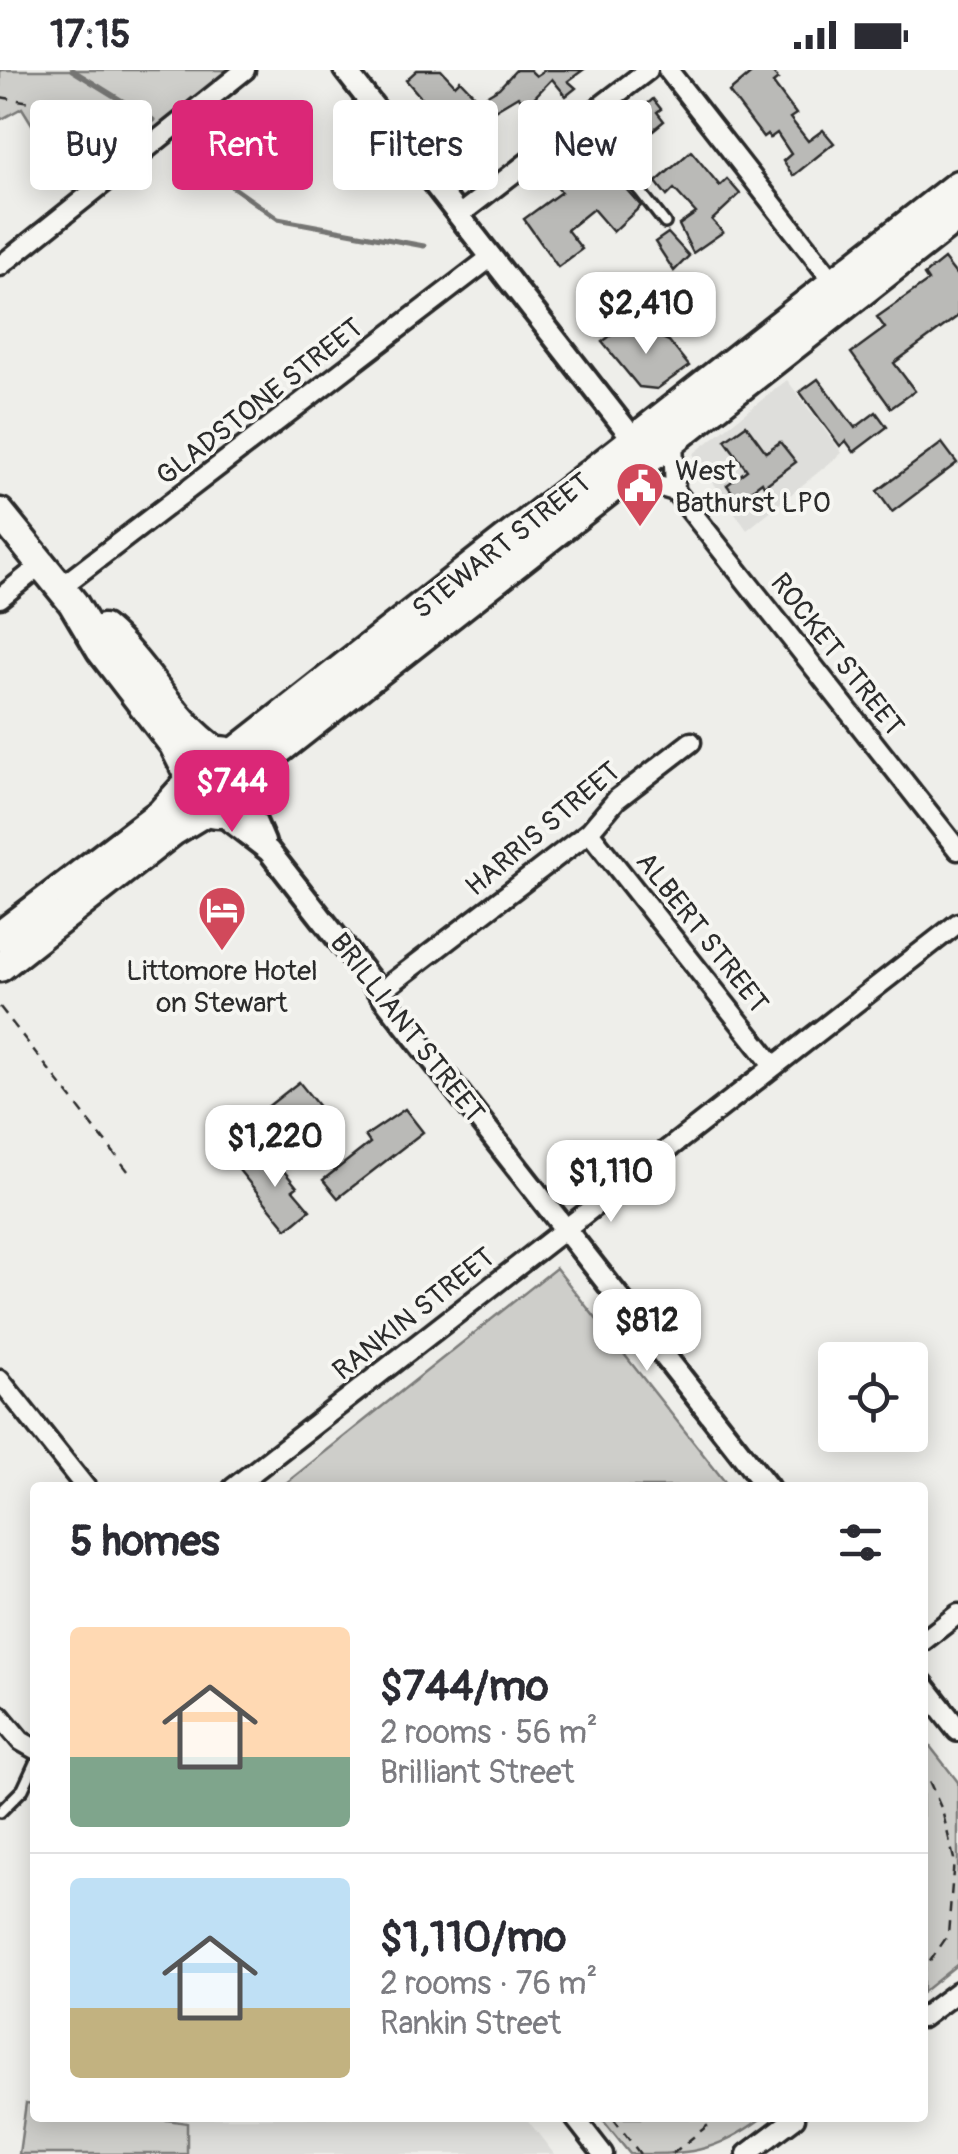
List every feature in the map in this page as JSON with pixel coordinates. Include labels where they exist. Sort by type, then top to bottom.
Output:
[{"type":"highway","name":"STEWART STREET","points":[[247,788],[267,758],[627,477],[642,450],[673,440],[958,185]]},
{"type":"highway","name":"STEWART STREET","points":[[224,754],[642,450],[842,292],[958,216]]},
{"type":"highway","points":[[0,513],[67,595],[116,639],[179,721],[243,764],[247,788],[232,810],[213,812],[173,831],[0,967]]},
{"type":"highway","points":[[67,595],[101,650],[174,745],[194,801],[213,812]]},
{"type":"highway","points":[[0,936],[161,813],[188,779],[198,759],[224,754]]},
{"type":"street","points":[[152,146],[246,70]]},
{"type":"street","points":[[345,70],[642,450]]},
{"type":"street","points":[[610,100],[648,70]]},
{"type":"street","points":[[668,70],[842,292]]},
{"type":"street","points":[[459,215],[518,170]]},
{"type":"street","points":[[0,266],[97,190]]},
{"type":"street","name":"GLADSTONE STREET","points":[[67,595],[490,258]]},
{"type":"street","points":[[627,477],[675,491],[673,440]]},
{"type":"street","name":"ROCKET STREET","points":[[675,491],[958,850]]},
{"type":"street","points":[[0,598],[41,565]]},
{"type":"street","name":"HARRIS STREET","points":[[380,992],[589,832],[618,800],[691,742]]},
{"type":"street","name":"BRILLIANT STREET","points":[[247,788],[269,852]]},
{"type":"street","name":"BRILLIANT STREET","points":[[213,812],[269,852],[763,1482]]},
{"type":"street","name":"ALBERT STREET","points":[[589,832],[774,1066]]},
{"type":"street","name":"RANKIN STREET","points":[[241,1482],[958,922]]},
{"type":"street","points":[[0,1380],[81,1482]]},
{"type":"street","points":[[928,1637],[958,1614]]},
{"type":"street","points":[[928,1692],[958,1730]]},
{"type":"street","points":[[0,1716],[30,1746]]},
{"type":"street","points":[[928,2014],[958,1991]]},
{"type":"street","points":[[578,2122],[604,2154]]},
{"type":"street","points":[[748,2154],[789,2122]]},
{"type":"lane","points":[[639,190],[665,223]]},
{"type":"lane","points":[[0,1812],[30,1773]]},
{"type":"path","points":[[0,98],[30,102]]},
{"type":"path","points":[[0,1007],[132,1176]]},
{"type":"path","points":[[928,1778],[942,1810],[954,1858],[948,1935],[928,1964]]},
{"type":"path","points":[[616,2122],[640,2154]]},
{"type":"path","points":[[672,2154],[712,2122]]},
{"type":"shaded area","points":[[0,70],[229,70],[235,79],[209,100],[172,100],[172,130],[152,146],[152,100],[30,100],[30,121],[22,108],[0,120]]},
{"type":"shaded area","points":[[72,190],[98,190],[81,204]]},
{"type":"shaded area","points":[[787,380],[842,453],[747,530],[693,454]]},
{"type":"shaded area","points":[[556,1268],[725,1482],[287,1482]]},
{"type":"shaded area","points":[[928,1744],[958,1782],[958,1964],[928,1988]]},
{"type":"shaded area","points":[[26,2103],[30,2103],[30,2122],[187,2123],[187,2154],[19,2154]]},
{"type":"shaded area","points":[[180,2122],[529,2122],[554,2154],[187,2154],[187,2123]]},
{"type":"shaded area","points":[[604,2122],[756,2122],[729,2139],[699,2150],[630,2154]]},
{"type":"building","points":[[417,70],[441,70],[455,85],[460,80],[479,100],[423,100],[406,80]]},
{"type":"building","points":[[516,70],[530,70],[536,76],[545,70],[583,70],[568,81],[576,88],[566,96],[552,79],[532,100],[518,96],[498,108],[498,100],[479,100],[499,88]]},
{"type":"building","points":[[755,70],[770,70],[778,79],[773,83],[796,114],[790,118],[808,141],[823,130],[834,143],[793,176],[783,161],[791,154],[777,133],[763,137],[729,92]]},
{"type":"building","points":[[653,99],[661,109],[657,112],[664,121],[652,131],[652,100]]},
{"type":"building","points":[[691,151],[720,186],[727,179],[740,194],[712,220],[723,232],[693,253],[679,225],[696,213],[674,189],[667,196],[656,182]]},
{"type":"building","points":[[627,190],[641,206],[613,232],[593,209],[567,230],[582,249],[558,267],[524,219],[561,192]]},
{"type":"building","points":[[668,233],[689,256],[674,271],[655,242]]},
{"type":"building","points":[[944,259],[958,277],[958,316],[894,363],[915,391],[891,408],[851,353],[885,328],[877,317],[928,281],[924,275]]},
{"type":"building","points":[[617,331],[646,331],[669,341],[689,366],[657,389],[639,387],[602,342]]},
{"type":"building","points":[[818,379],[855,428],[876,412],[887,427],[854,452],[846,441],[840,446],[800,392]]},
{"type":"building","points":[[746,425],[766,452],[780,442],[796,462],[738,500],[727,485],[747,470],[725,440]]},
{"type":"building","points":[[942,443],[957,463],[892,512],[877,491]]},
{"type":"building","points":[[299,1082],[320,1108],[301,1123],[294,1115],[262,1141],[247,1123]]},
{"type":"building","points":[[405,1109],[423,1132],[338,1198],[323,1180],[370,1143],[365,1136]]},
{"type":"building","points":[[262,1152],[279,1173],[283,1170],[310,1210],[287,1229],[239,1170]]},
{"type":"waterway","points":[[72,70],[153,120]]},
{"type":"waterway","points":[[237,190],[278,219],[424,246]]},
{"type":"place","name":"West Bathurst LPO","points":[[640,528]]},
{"type":"place","name":"Littomore Hotel on Stewart","points":[[222,952]]}]
